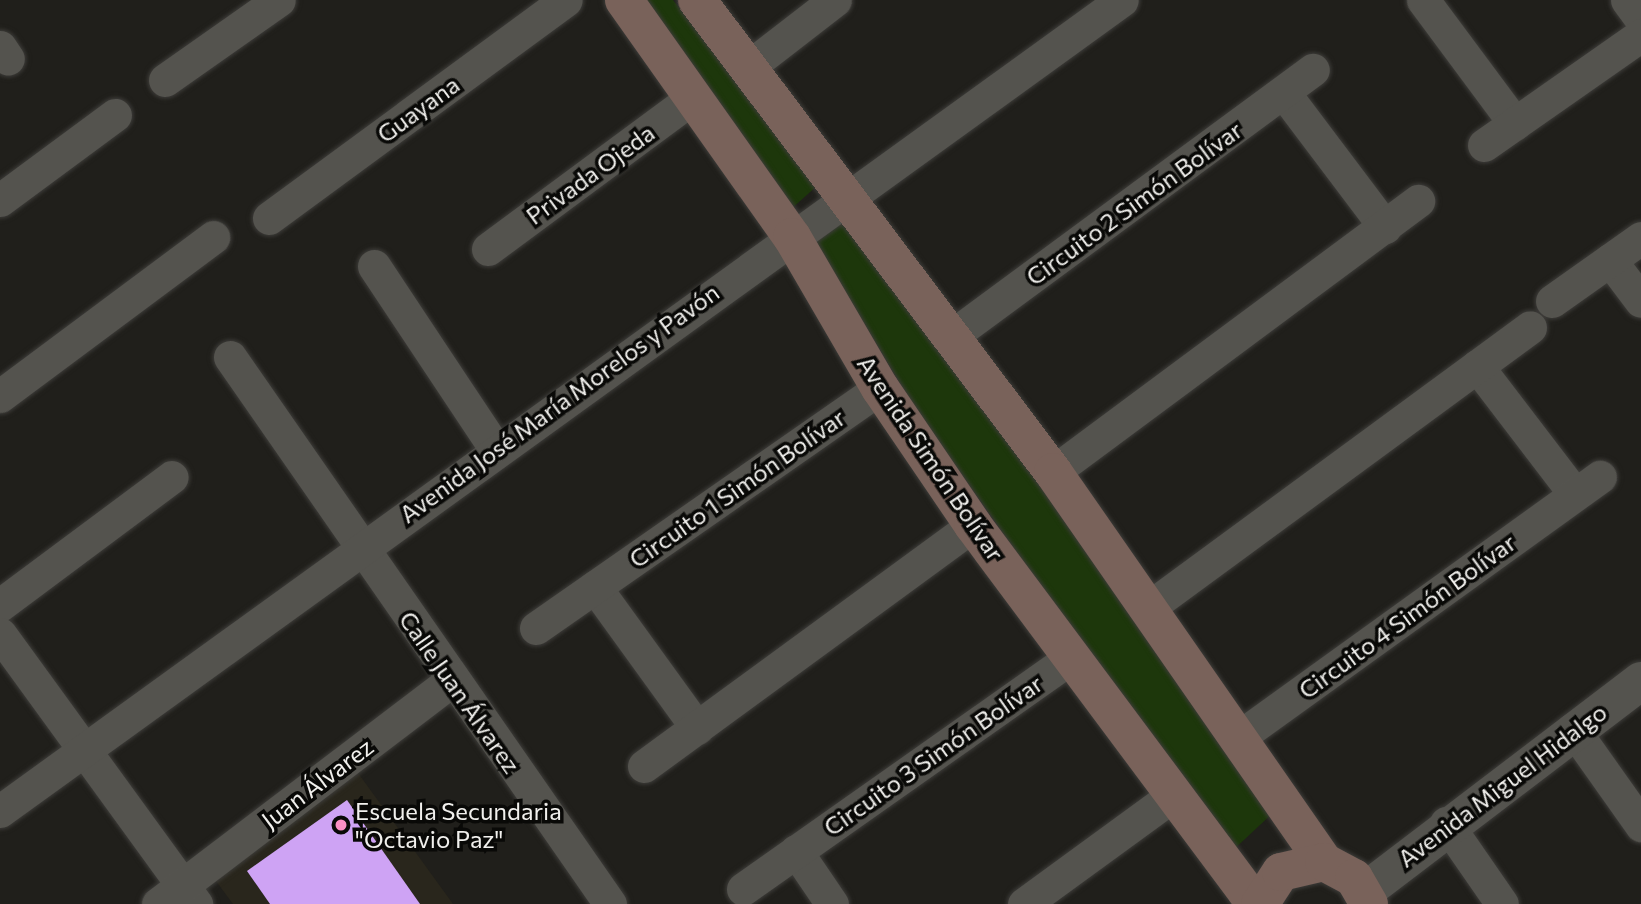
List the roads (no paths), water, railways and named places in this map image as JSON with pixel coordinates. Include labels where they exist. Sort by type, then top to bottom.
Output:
[{"type":"main road","name":"Avenida Simón Bolívar","points":[[624,0],[792,237],[880,388],[973,525],[1172,796],[1258,904]]},
{"type":"main road","points":[[697,0],[843,199],[953,335],[1053,472],[1324,862]]},
{"type":"main road","points":[[1258,904],[1281,872],[1324,862],[1340,867],[1366,898]]},
{"type":"street","points":[[164,79],[279,0]]},
{"type":"street","name":"Guayana","points":[[269,218],[566,0]]},
{"type":"street","points":[[747,68],[835,0]]},
{"type":"street","name":"Avenida José María Morelos y Pavón","points":[[0,811],[495,448],[1122,0]]},
{"type":"street","points":[[1423,0],[1515,124]]},
{"type":"street","points":[[1627,0],[1641,19]]},
{"type":"street","points":[[1484,145],[1641,35]]},
{"type":"street","name":"Circuito 2 Simón Bolívar","points":[[953,335],[1314,70]]},
{"type":"street","points":[[1284,93],[1385,227]]},
{"type":"street","name":"Privada Ojeda","points":[[488,249],[692,98]]},
{"type":"street","points":[[0,200],[115,115]]},
{"type":"street","points":[[1053,472],[1418,201]]},
{"type":"street","points":[[0,396],[214,237]]},
{"type":"street","points":[[1552,301],[1641,238]]},
{"type":"street","points":[[1610,260],[1641,301]]},
{"type":"street","points":[[374,266],[495,448]]},
{"type":"street","points":[[1148,608],[1530,327]]},
{"type":"street","name":"Calle Juan Álvarez","points":[[230,357],[359,548],[610,904]]},
{"type":"street","name":"Circuito 4 Simón Bolívar","points":[[1239,737],[1588,486],[1477,366]]},
{"type":"street","name":"Circuito 1 Simón Bolívar","points":[[536,628],[880,388]]},
{"type":"street","points":[[0,605],[172,477]]},
{"type":"street","points":[[644,766],[973,525]]},
{"type":"street","points":[[595,587],[698,728]]},
{"type":"street","points":[[0,634],[84,750],[179,898]]},
{"type":"street","name":"Circuito 3 Simón Bolívar","points":[[743,889],[1071,658]]},
{"type":"street","name":"Juan Álvarez","points":[[179,898],[452,680]]},
{"type":"street","name":"Avenida Miguel Hidalgo","points":[[1366,898],[1446,823],[1641,681]]},
{"type":"street","points":[[1573,729],[1641,825]]},
{"type":"street","points":[[1024,904],[1172,796]]},
{"type":"street","points":[[1446,823],[1502,904]]},
{"type":"street","points":[[796,852],[832,904]]},
{"type":"place","name":"Escuela Secundaria \"Octavio Paz\"","points":[[341,825]]}]
